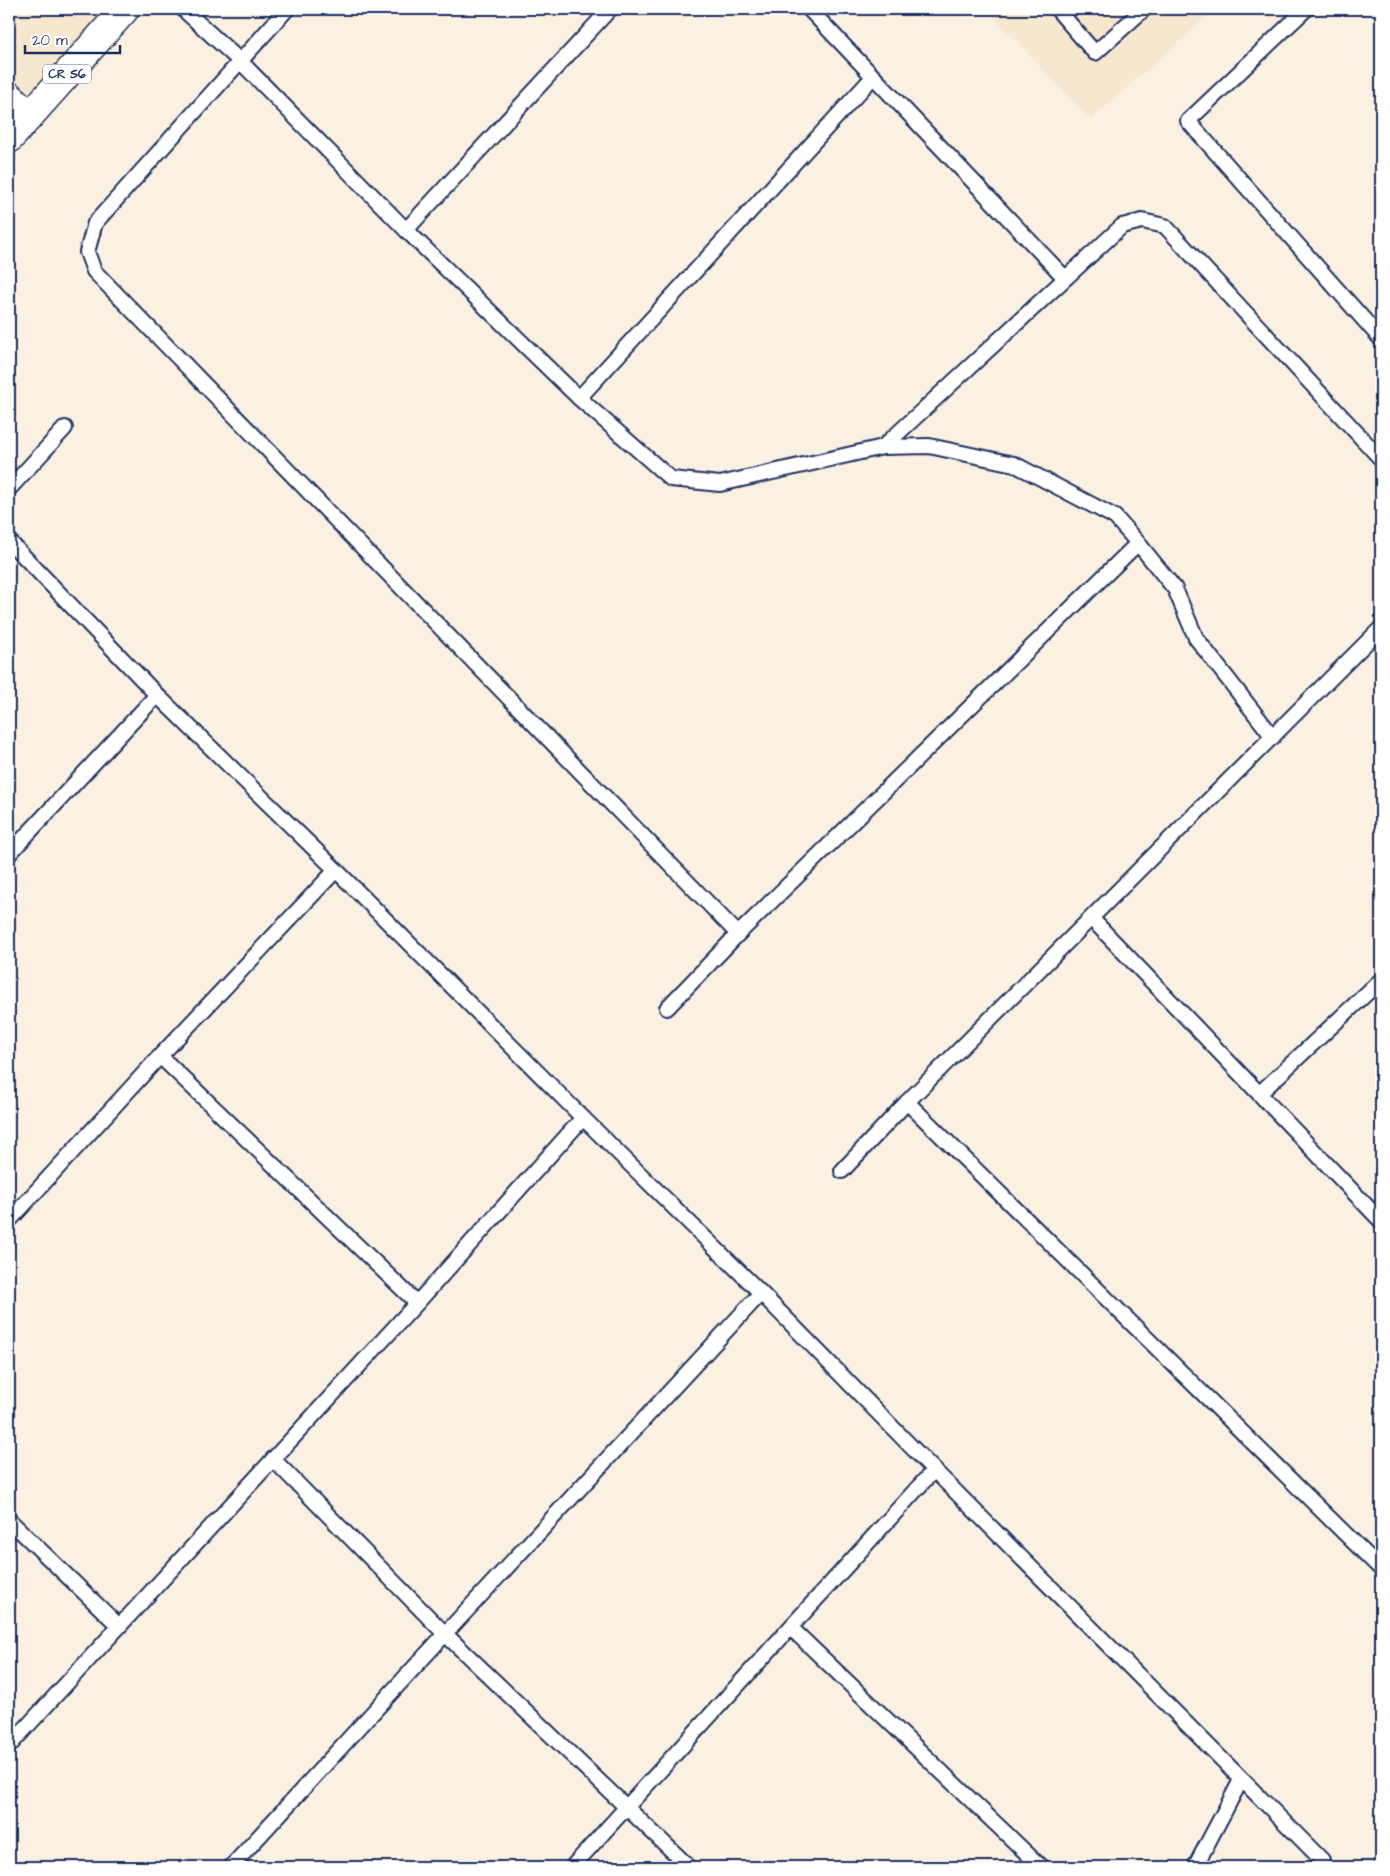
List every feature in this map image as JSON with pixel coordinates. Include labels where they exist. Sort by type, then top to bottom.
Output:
[{"type":"main road","name":"CR S6","points":[[9,139],[125,9]]},
{"type":"main road","points":[[9,96],[30,116]]},
{"type":"lane","points":[[183,9],[240,61],[406,230],[579,398],[671,479],[720,484],[883,447],[929,446],[1014,464],[1114,517],[1138,543],[1175,589],[1196,638],[1273,737]]},
{"type":"lane","points":[[287,9],[95,223],[87,252],[94,271],[738,934]]},
{"type":"lane","points":[[406,230],[610,9]]},
{"type":"lane","points":[[809,9],[1065,278]]},
{"type":"lane","points":[[1057,9],[1095,53],[1144,9]]},
{"type":"lane","points":[[1306,9],[1188,121],[1381,339]]},
{"type":"lane","points":[[579,398],[873,77]]},
{"type":"lane","points":[[883,447],[1122,226],[1142,221],[1165,226],[1381,459]]},
{"type":"lane","points":[[9,489],[65,428]]},
{"type":"lane","points":[[9,541],[157,695],[336,870],[583,1118],[761,1293],[934,1470],[1322,1860]]},
{"type":"lane","points":[[667,1008],[738,934],[1138,543]]},
{"type":"lane","points":[[842,1172],[907,1102],[1381,628]]},
{"type":"lane","points":[[9,854],[157,695]]},
{"type":"lane","points":[[9,1221],[160,1056],[336,870]]},
{"type":"lane","points":[[1092,919],[1381,1221]]},
{"type":"lane","points":[[1260,1094],[1381,980]]},
{"type":"lane","points":[[160,1056],[416,1303]]},
{"type":"lane","points":[[907,1102],[1381,1569]]},
{"type":"lane","points":[[9,1746],[118,1625],[416,1303],[583,1118]]},
{"type":"lane","points":[[231,1867],[444,1634],[761,1293]]},
{"type":"lane","points":[[273,1459],[444,1634],[689,1867]]},
{"type":"lane","points":[[572,1867],[934,1470]]},
{"type":"lane","points":[[9,1520],[118,1625]]},
{"type":"lane","points":[[790,1628],[1041,1867]]},
{"type":"lane","points":[[1195,1867],[1241,1780]]},
{"type":"path","points":[[1373,1867],[1381,1852]]},
{"type":"shaded area","points":[[9,9],[125,9],[9,139]]},
{"type":"shaded area","points":[[986,9],[1215,9],[1091,120]]}]
